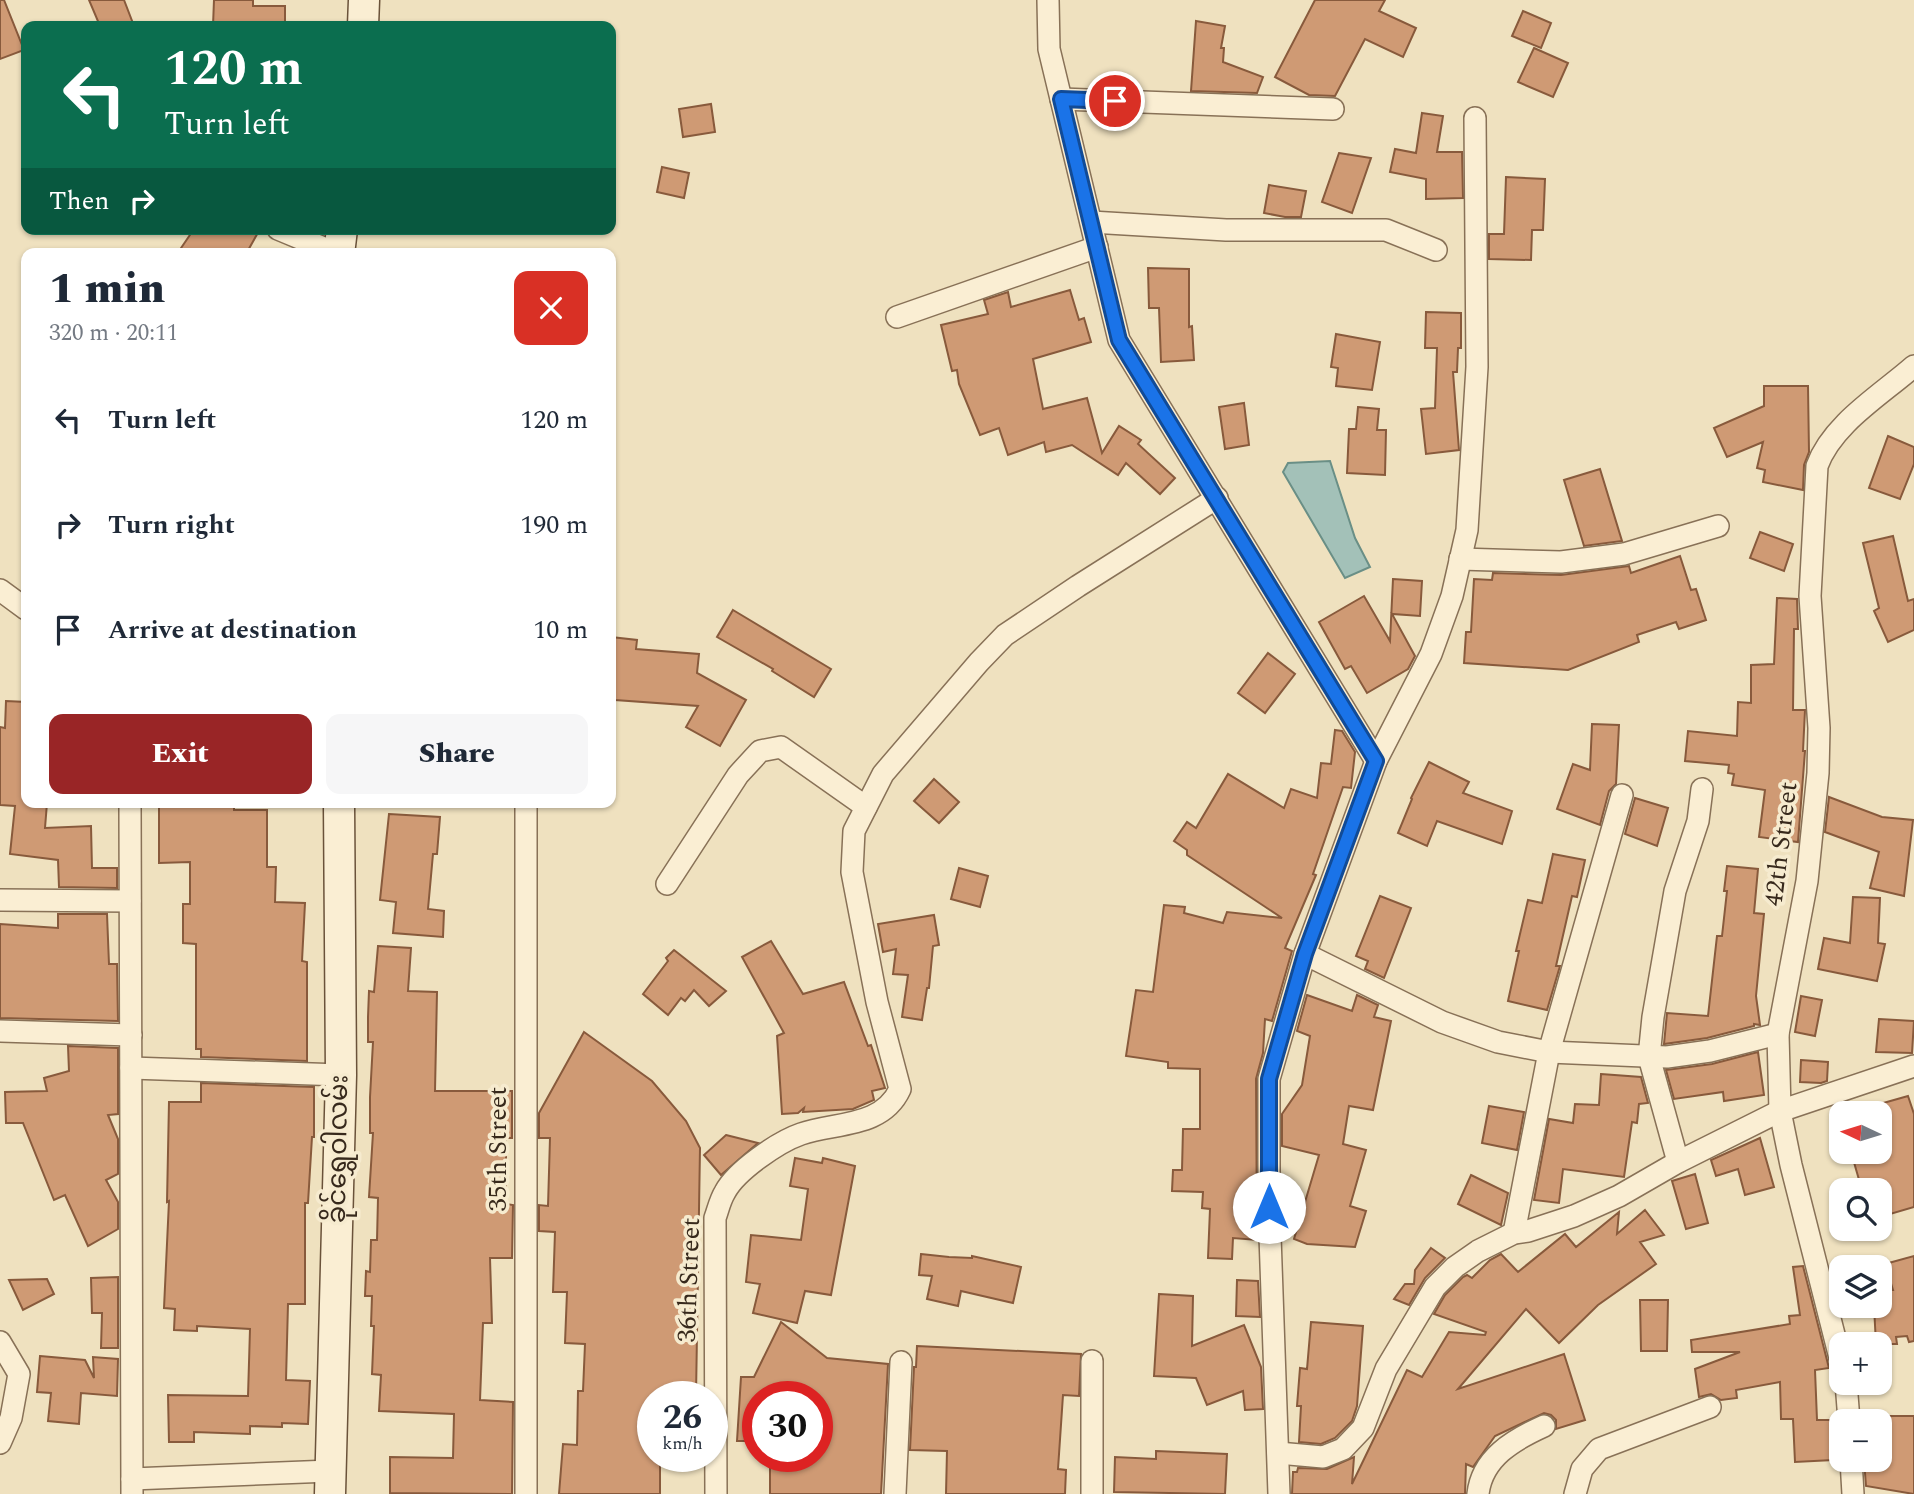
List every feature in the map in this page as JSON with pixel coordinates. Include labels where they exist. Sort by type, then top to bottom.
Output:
[{"type":"street","points":[[363,21],[364,0]]},
{"type":"street","points":[[1048,0],[1049,49],[1119,340],[1376,761]]},
{"type":"street","points":[[1061,99],[1333,109]]},
{"type":"street","points":[[1279,1494],[1269,1207],[1269,1079],[1305,954],[1376,761],[1431,654],[1452,596],[1467,530],[1477,367],[1475,118]]},
{"type":"street","points":[[1091,222],[1226,230],[1386,230],[1436,250]]},
{"type":"street","points":[[293,235],[324,248]]},
{"type":"street","points":[[897,317],[1097,247]]},
{"type":"street","name":"42th Street","points":[[1833,1332],[1780,1111],[1778,1034],[1807,881],[1818,773],[1819,728],[1810,596],[1817,466],[1824,448],[1835,433],[1914,366]]},
{"type":"street","points":[[667,884],[738,775],[760,751],[781,747],[866,807],[883,774],[1005,635],[1217,498]]},
{"type":"street","points":[[1460,559],[1561,562],[1624,554],[1718,526]]},
{"type":"street","points":[[0,590],[21,605]]},
{"type":"street","points":[[1678,1162],[1649,1057],[1653,1017],[1675,891],[1699,821],[1703,789]]},
{"type":"street","points":[[1514,1233],[1549,1052],[1622,795]]},
{"type":"street","name":"36th Street","points":[[716,1494],[715,1218],[725,1191],[755,1159],[800,1135],[868,1119],[894,1103],[900,1089],[877,1002],[852,872],[854,831],[866,807]]},
{"type":"street","points":[[130,808],[132,1487],[330,1482]]},
{"type":"street","name":"ခိုင်ရွှေဝါလမ်း","points":[[330,1482],[341,1075],[339,808]]},
{"type":"street","name":"35th Street","points":[[526,808],[526,1494]]},
{"type":"street","points":[[0,900],[130,901]]},
{"type":"street","points":[[1305,954],[1442,1022],[1498,1042],[1549,1052],[1667,1057],[1710,1051],[1778,1034]]},
{"type":"street","points":[[0,1031],[131,1035]]},
{"type":"street","points":[[1278,1453],[1323,1457],[1343,1449],[1363,1428],[1387,1369],[1435,1287],[1455,1267],[1478,1251],[1514,1233],[1574,1216],[1619,1196],[1678,1162],[1780,1111],[1914,1066]]},
{"type":"street","points":[[131,1068],[341,1075]]},
{"type":"street","points":[[0,1342],[19,1374],[11,1418],[0,1443]]},
{"type":"street","points":[[1092,1361],[1092,1494]]},
{"type":"street","points":[[895,1494],[901,1363]]},
{"type":"street","points":[[1575,1494],[1582,1469],[1599,1449],[1710,1407]]},
{"type":"street","points":[[1478,1494],[1479,1479],[1492,1457],[1528,1433],[1544,1426]]},
{"type":"street","points":[[1852,1472],[1853,1494]]},
{"type":"water","points":[[1330,461],[1355,538],[1370,567],[1345,578],[1283,472],[1288,463]]},
{"type":"building","points":[[0,0],[4,0],[21,42],[21,51],[0,59]]},
{"type":"building","points":[[89,0],[124,0],[132,21],[98,21]]},
{"type":"building","points":[[214,0],[253,0],[253,6],[285,6],[285,21],[213,21]]},
{"type":"building","points":[[1315,0],[1385,0],[1379,11],[1416,28],[1403,57],[1365,39],[1335,96],[1309,95],[1275,77]]},
{"type":"building","points":[[1523,11],[1551,23],[1541,48],[1512,36]]},
{"type":"building","points":[[1196,21],[1225,26],[1221,48],[1224,48],[1223,62],[1263,77],[1257,93],[1191,91]]},
{"type":"building","points":[[1534,48],[1568,63],[1553,97],[1518,82]]},
{"type":"building","points":[[711,104],[715,132],[683,137],[679,109]]},
{"type":"building","points":[[1422,113],[1443,116],[1437,152],[1462,152],[1463,198],[1426,199],[1426,179],[1390,172],[1395,149],[1416,153]]},
{"type":"building","points":[[1339,153],[1371,158],[1352,213],[1322,202]]},
{"type":"building","points":[[662,167],[689,173],[684,198],[657,192]]},
{"type":"building","points":[[1506,177],[1545,179],[1543,230],[1532,230],[1531,260],[1489,259],[1489,234],[1504,234]]},
{"type":"building","points":[[1269,185],[1306,191],[1301,217],[1264,213]]},
{"type":"building","points":[[190,235],[257,235],[249,248],[181,248]]},
{"type":"building","points":[[1148,268],[1189,269],[1189,327],[1192,326],[1194,360],[1161,362],[1159,308],[1149,308]]},
{"type":"building","points":[[1070,290],[1079,320],[1084,318],[1091,342],[1033,359],[1043,409],[1087,398],[1102,453],[1119,426],[1141,440],[1138,444],[1175,478],[1160,494],[1126,463],[1118,475],[1072,445],[1046,452],[1044,442],[1008,455],[999,428],[980,435],[959,384],[957,370],[952,371],[941,325],[988,314],[984,300],[1008,292],[1011,307]]},
{"type":"building","points":[[1426,312],[1461,313],[1461,348],[1458,348],[1457,372],[1453,372],[1459,450],[1426,454],[1421,409],[1435,408],[1437,348],[1425,348]]},
{"type":"building","points":[[1336,334],[1380,342],[1372,390],[1336,386],[1338,368],[1331,367]]},
{"type":"building","points":[[1764,386],[1808,386],[1809,452],[1804,465],[1803,490],[1763,482],[1765,470],[1757,468],[1763,442],[1727,457],[1714,428],[1764,406]]},
{"type":"building","points":[[1244,403],[1249,445],[1225,449],[1219,407]]},
{"type":"building","points":[[1358,407],[1379,409],[1377,430],[1386,430],[1385,475],[1347,473],[1349,429],[1356,429]]},
{"type":"building","points":[[1888,436],[1914,447],[1914,464],[1900,499],[1869,488]]},
{"type":"building","points":[[1600,469],[1622,541],[1584,546],[1564,480]]},
{"type":"building","points":[[1760,532],[1793,544],[1784,571],[1750,558]]},
{"type":"building","points":[[1893,536],[1908,601],[1914,599],[1914,630],[1888,642],[1874,611],[1879,608],[1863,543]]},
{"type":"building","points":[[1680,556],[1691,590],[1696,589],[1706,620],[1679,629],[1676,622],[1637,635],[1639,642],[1568,670],[1464,663],[1466,632],[1471,632],[1474,579],[1492,580],[1493,573],[1561,575],[1629,566],[1631,573]]},
{"type":"building","points":[[1393,579],[1422,581],[1420,616],[1392,614],[1415,656],[1408,669],[1367,693],[1351,666],[1345,669],[1319,622],[1364,596],[1390,641]]},
{"type":"building","points":[[1777,598],[1797,599],[1793,710],[1805,710],[1805,751],[1798,842],[1759,837],[1765,790],[1732,785],[1734,774],[1728,773],[1729,765],[1685,761],[1688,731],[1737,736],[1738,702],[1751,703],[1751,665],[1774,664]]},
{"type":"building","points":[[733,610],[831,669],[814,697],[772,671],[773,669],[717,637]]},
{"type":"building","points":[[616,638],[637,640],[636,649],[699,654],[697,673],[746,700],[720,746],[686,727],[698,706],[616,700]]},
{"type":"building","points":[[1268,653],[1295,674],[1265,713],[1238,693]]},
{"type":"building","points":[[6,701],[21,702],[21,808],[47,808],[45,828],[91,826],[92,868],[117,868],[117,888],[59,887],[58,860],[10,854],[15,806],[0,805],[0,727],[5,728]]},
{"type":"building","points":[[1592,724],[1619,725],[1616,784],[1609,791],[1600,825],[1557,809],[1573,764],[1590,770]]},
{"type":"building","points":[[1335,730],[1342,731],[1355,752],[1351,788],[1343,787],[1313,874],[1316,875],[1285,948],[1292,951],[1272,1021],[1265,1019],[1263,1053],[1256,1079],[1257,1240],[1233,1238],[1232,1259],[1208,1258],[1210,1209],[1202,1208],[1203,1192],[1172,1191],[1173,1170],[1182,1170],[1183,1129],[1200,1129],[1200,1069],[1168,1068],[1168,1062],[1126,1056],[1136,990],[1153,992],[1164,905],[1185,907],[1184,913],[1223,923],[1227,912],[1282,918],[1187,855],[1187,850],[1174,841],[1187,822],[1196,828],[1228,774],[1284,808],[1291,789],[1317,798],[1321,763],[1331,764]]},
{"type":"building","points":[[1429,762],[1469,782],[1463,793],[1512,811],[1502,844],[1437,821],[1427,846],[1398,833]]},
{"type":"building","points":[[934,779],[959,802],[939,823],[914,801]]},
{"type":"building","points":[[1829,797],[1882,817],[1913,820],[1904,896],[1870,888],[1879,852],[1825,832]]},
{"type":"building","points":[[1635,798],[1668,808],[1657,846],[1625,834]]},
{"type":"building","points":[[159,808],[267,810],[267,867],[276,867],[275,902],[305,903],[302,961],[307,962],[307,1061],[201,1057],[201,1049],[196,1049],[196,944],[183,943],[183,904],[190,904],[190,862],[159,863]]},
{"type":"building","points":[[389,814],[440,817],[437,854],[433,854],[428,909],[444,911],[443,937],[393,933],[396,902],[380,900]]},
{"type":"building","points":[[1553,854],[1585,860],[1577,897],[1572,896],[1556,966],[1560,966],[1547,1010],[1508,1001],[1528,900],[1542,903]]},
{"type":"building","points":[[1727,866],[1758,869],[1754,913],[1764,914],[1756,996],[1760,1025],[1754,1024],[1707,1038],[1664,1044],[1667,1013],[1708,1016],[1717,936],[1722,936]]},
{"type":"building","points":[[959,868],[988,876],[980,907],[951,899]]},
{"type":"building","points":[[1380,896],[1411,908],[1384,978],[1365,969],[1368,961],[1356,956]]},
{"type":"building","points":[[1853,897],[1880,898],[1878,943],[1885,944],[1877,981],[1818,969],[1824,938],[1850,943]]},
{"type":"building","points":[[58,914],[107,914],[109,964],[117,964],[118,1021],[0,1018],[0,924],[58,928]]},
{"type":"building","points":[[934,915],[939,945],[933,946],[929,988],[922,1020],[902,1017],[908,975],[893,974],[896,949],[883,952],[878,924]]},
{"type":"building","points":[[771,941],[803,994],[844,982],[868,1046],[871,1045],[885,1088],[872,1091],[874,1100],[853,1109],[803,1112],[804,1108],[798,1113],[782,1114],[777,1036],[784,1033],[742,957]]},
{"type":"building","points":[[378,946],[411,948],[408,991],[437,992],[435,1091],[512,1091],[512,1138],[506,1138],[506,1204],[513,1205],[512,1258],[490,1258],[492,1323],[483,1323],[480,1400],[513,1402],[512,1494],[390,1493],[390,1457],[453,1458],[454,1414],[379,1411],[381,1375],[372,1374],[372,1296],[365,1296],[366,1271],[370,1272],[371,1240],[377,1240],[378,1198],[369,1197],[373,1133],[370,1133],[370,1097],[373,1042],[368,1042],[368,1017],[369,991],[374,992]]},
{"type":"building","points":[[674,950],[726,991],[709,1006],[694,990],[685,1001],[681,998],[668,1015],[643,994]]},
{"type":"building","points":[[1307,995],[1352,1011],[1357,995],[1378,1005],[1374,1017],[1391,1021],[1373,1110],[1349,1106],[1343,1144],[1366,1150],[1350,1206],[1366,1211],[1355,1247],[1307,1244],[1294,1239],[1319,1155],[1282,1146],[1282,1114],[1302,1085],[1310,1036],[1297,1031]]},
{"type":"building","points":[[1801,996],[1822,1000],[1815,1036],[1795,1032]]},
{"type":"building","points":[[1879,1019],[1914,1021],[1912,1053],[1876,1052]]},
{"type":"building","points":[[584,1032],[652,1081],[686,1121],[700,1148],[696,1381],[637,1381],[637,1472],[660,1472],[660,1494],[559,1494],[563,1444],[577,1445],[578,1391],[583,1391],[585,1344],[565,1343],[567,1292],[553,1292],[555,1232],[539,1231],[539,1205],[548,1206],[550,1138],[539,1138],[539,1113]]},
{"type":"building","points":[[68,1046],[118,1048],[118,1114],[108,1115],[118,1139],[118,1174],[106,1180],[118,1202],[118,1229],[88,1246],[65,1195],[54,1200],[23,1123],[6,1123],[5,1092],[47,1091],[44,1078],[69,1071]]},
{"type":"building","points":[[1758,1052],[1764,1095],[1724,1101],[1723,1092],[1674,1099],[1666,1070],[1712,1064]]},
{"type":"building","points":[[1801,1060],[1828,1062],[1827,1081],[1800,1082]]},
{"type":"building","points":[[1601,1074],[1641,1077],[1648,1103],[1639,1104],[1637,1123],[1632,1122],[1624,1177],[1563,1169],[1559,1203],[1534,1200],[1549,1119],[1573,1123],[1575,1104],[1599,1105]]},
{"type":"building","points":[[201,1083],[314,1087],[314,1137],[308,1203],[305,1203],[305,1304],[288,1304],[286,1380],[310,1381],[308,1424],[282,1423],[282,1427],[250,1426],[250,1434],[194,1432],[194,1442],[169,1442],[168,1395],[248,1396],[250,1329],[197,1326],[197,1331],[174,1330],[175,1309],[164,1308],[169,1201],[167,1202],[169,1102],[201,1102]]},
{"type":"building","points":[[1908,1096],[1914,1114],[1914,1207],[1892,1213],[1892,1178],[1859,1178],[1854,1164],[1892,1164],[1890,1101]]},
{"type":"building","points":[[1489,1106],[1524,1112],[1517,1150],[1482,1143]]},
{"type":"building","points":[[726,1135],[758,1143],[721,1175],[704,1155]]},
{"type":"building","points":[[1760,1138],[1774,1187],[1745,1195],[1738,1169],[1716,1176],[1711,1160]]},
{"type":"building","points":[[795,1158],[822,1163],[823,1158],[855,1166],[831,1295],[805,1291],[797,1323],[753,1313],[760,1284],[746,1282],[751,1235],[801,1240],[808,1189],[790,1186]]},
{"type":"building","points":[[1695,1174],[1708,1223],[1686,1229],[1672,1181]]},
{"type":"building","points":[[1471,1175],[1508,1193],[1501,1225],[1458,1204]]},
{"type":"building","points":[[1645,1210],[1664,1235],[1640,1242],[1656,1264],[1598,1305],[1559,1343],[1526,1309],[1458,1389],[1564,1354],[1585,1420],[1556,1429],[1556,1420],[1544,1413],[1495,1436],[1473,1467],[1466,1464],[1465,1494],[1292,1494],[1293,1472],[1297,1472],[1298,1468],[1327,1469],[1354,1457],[1352,1484],[1407,1370],[1422,1377],[1449,1332],[1485,1335],[1486,1332],[1434,1314],[1445,1295],[1463,1277],[1467,1275],[1472,1278],[1490,1260],[1501,1254],[1518,1272],[1565,1234],[1576,1247],[1619,1212],[1617,1234]]},
{"type":"building","points":[[1431,1248],[1445,1258],[1425,1278],[1409,1305],[1394,1299],[1405,1284],[1414,1284],[1415,1270]]},
{"type":"building","points":[[921,1254],[972,1256],[1021,1267],[1013,1303],[961,1291],[958,1306],[927,1299],[932,1276],[919,1275]]},
{"type":"building","points":[[1914,1256],[1914,1341],[1909,1342],[1907,1336],[1896,1337],[1897,1344],[1892,1344],[1892,1332],[1875,1332],[1875,1318],[1892,1318],[1892,1262]]},
{"type":"building","points":[[1803,1266],[1829,1368],[1815,1370],[1817,1420],[1829,1420],[1829,1460],[1795,1462],[1793,1419],[1781,1419],[1780,1382],[1736,1390],[1737,1398],[1721,1400],[1711,1394],[1699,1397],[1695,1369],[1740,1352],[1692,1352],[1691,1340],[1790,1324],[1789,1316],[1800,1315],[1793,1267]]},
{"type":"building","points":[[118,1277],[118,1348],[101,1348],[102,1313],[92,1313],[91,1278]]},
{"type":"building","points":[[47,1279],[54,1294],[23,1310],[9,1280]]},
{"type":"building","points":[[1237,1280],[1258,1281],[1260,1317],[1236,1316]]},
{"type":"building","points":[[1159,1294],[1193,1296],[1192,1346],[1244,1325],[1261,1367],[1263,1409],[1245,1410],[1243,1391],[1207,1405],[1196,1378],[1154,1376]]},
{"type":"building","points":[[1640,1300],[1668,1300],[1667,1351],[1641,1351]]},
{"type":"building","points":[[781,1322],[827,1358],[888,1364],[881,1494],[770,1494],[770,1472],[833,1472],[833,1381],[742,1381],[742,1441],[737,1441],[741,1377],[754,1377]]},
{"type":"building","points":[[1311,1322],[1363,1326],[1357,1406],[1352,1421],[1335,1438],[1321,1444],[1299,1442],[1301,1406],[1297,1406],[1300,1368],[1307,1369]]},
{"type":"building","points":[[917,1346],[1081,1354],[1079,1396],[1063,1395],[1058,1469],[1066,1470],[1065,1494],[946,1494],[947,1451],[910,1450]]},
{"type":"building","points":[[40,1356],[85,1360],[94,1378],[93,1357],[118,1359],[117,1396],[81,1393],[79,1424],[48,1421],[51,1393],[37,1392]]},
{"type":"building","points":[[1892,1416],[1914,1416],[1914,1494],[1866,1486],[1865,1472],[1892,1472]]},
{"type":"building","points":[[1156,1451],[1227,1454],[1225,1494],[1114,1492],[1115,1457],[1156,1459]]},
{"type":"route","points":[[1115,101],[1061,99],[1119,340],[1376,761],[1305,954],[1269,1079],[1269,1207]]}]
